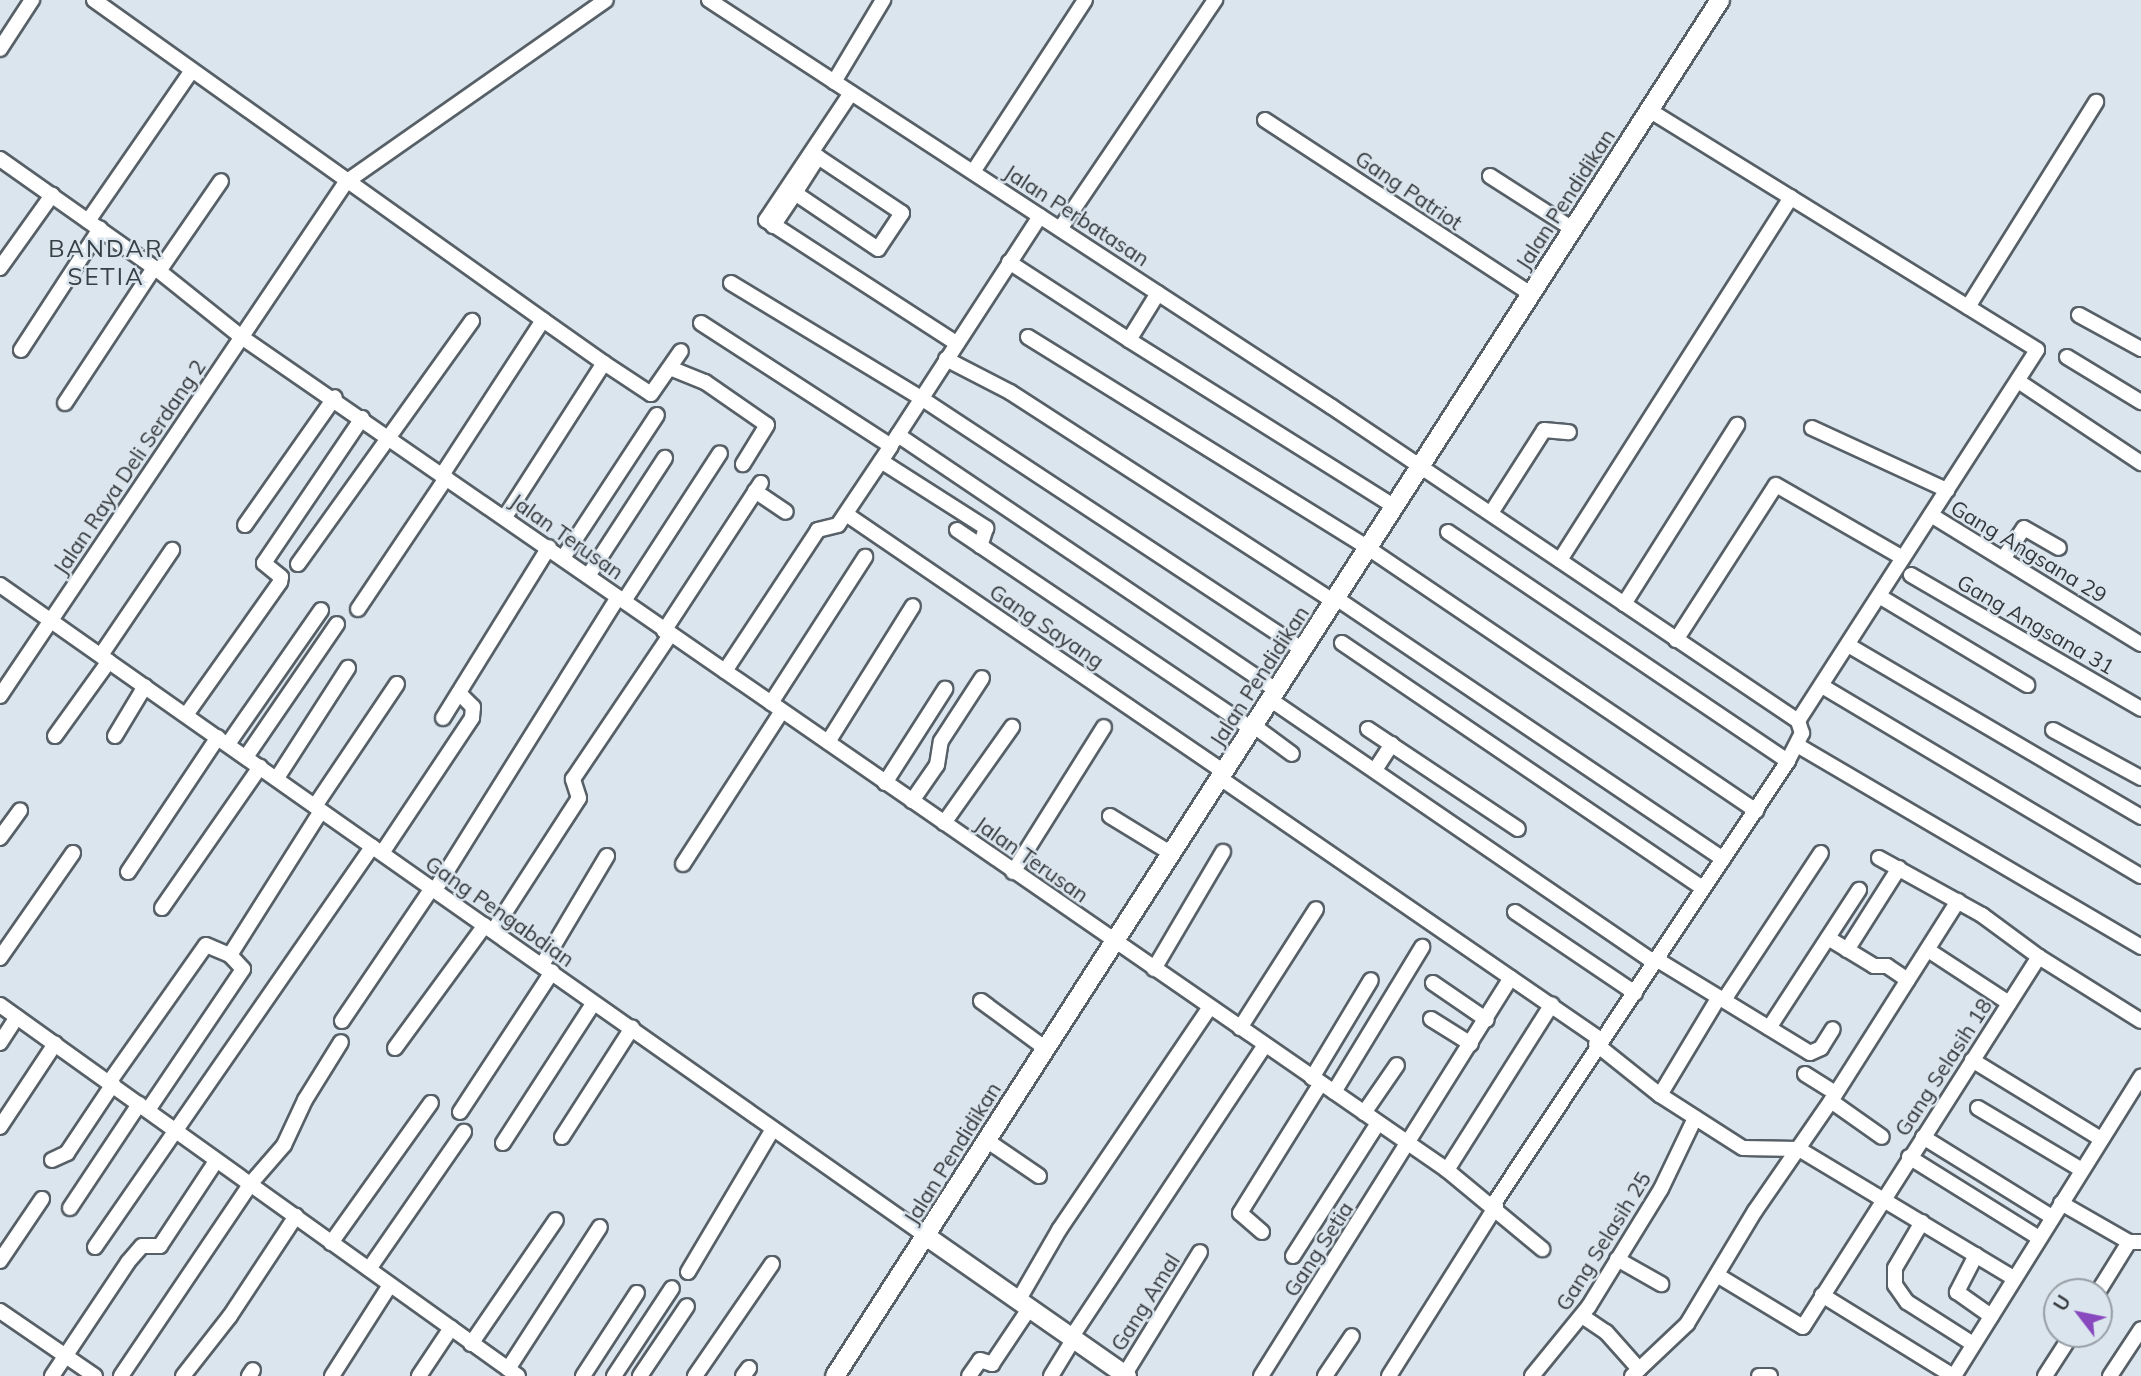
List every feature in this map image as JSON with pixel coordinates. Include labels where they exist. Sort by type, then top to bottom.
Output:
[{"type":"main road","name":"Jalan Pendidikan","points":[[835,1376],[1720,0]]},
{"type":"main road","points":[[926,1236],[1126,1375]]},
{"type":"street","points":[[0,49],[32,0]]},
{"type":"street","points":[[94,0],[346,182],[651,394],[681,351]]},
{"type":"street","points":[[346,182],[606,0]]},
{"type":"street","name":"Jalan Perbatasan","points":[[709,0],[1421,466],[1798,720]]},
{"type":"street","points":[[834,82],[883,0]]},
{"type":"street","points":[[973,172],[1085,0]]},
{"type":"street","points":[[1060,229],[1215,0]]},
{"type":"street","points":[[21,350],[94,225],[192,70]]},
{"type":"street","points":[[851,93],[766,220],[956,344]]},
{"type":"street","points":[[1968,307],[2096,102]]},
{"type":"street","points":[[1389,1376],[1599,1042],[1635,993],[1788,761],[1802,733],[1798,720],[2037,351],[1968,307],[1857,243],[1791,197],[1649,110]]},
{"type":"street","name":"Gang Patriot","points":[[1265,120],[1531,294]]},
{"type":"street","points":[[773,226],[818,157],[902,213],[878,248],[795,193]]},
{"type":"street","name":"Jalan Terusan","points":[[0,159],[157,269],[240,336],[335,397],[667,633],[1447,1170],[1495,1205],[1542,1249]]},
{"type":"street","points":[[1490,176],[1573,229]]},
{"type":"street","points":[[65,403],[221,181]]},
{"type":"street","name":"Jalan Raya Deli Serdang 2","points":[[0,696],[346,182]]},
{"type":"street","points":[[0,268],[52,195]]},
{"type":"street","points":[[1560,560],[1791,197]]},
{"type":"street","points":[[725,671],[818,530],[838,525],[846,514],[1040,216]]},
{"type":"street","points":[[1009,262],[1395,507]]},
{"type":"street","points":[[731,283],[921,398],[1303,650]]},
{"type":"street","points":[[1129,340],[1158,293]]},
{"type":"street","points":[[2079,315],[2141,349]]},
{"type":"street","points":[[358,609],[544,320]]},
{"type":"street","points":[[298,564],[387,436],[472,321]]},
{"type":"street","points":[[701,323],[895,440],[1274,695],[1375,770],[1655,961],[1814,1054],[1833,1030]]},
{"type":"street","points":[[1028,337],[1368,548],[1756,811]]},
{"type":"street","points":[[2067,357],[2141,402]]},
{"type":"street","points":[[946,359],[1010,392],[1335,600],[1723,859]]},
{"type":"street","points":[[505,517],[604,363]]},
{"type":"street","points":[[670,368],[705,382],[767,425],[743,464]]},
{"type":"street","points":[[2018,381],[2141,463]]},
{"type":"street","points":[[244,525],[335,397]]},
{"type":"street","points":[[563,558],[657,415]]},
{"type":"street","points":[[186,715],[280,582],[281,577],[264,563],[362,418]]},
{"type":"street","points":[[1624,604],[1737,425]]},
{"type":"street","points":[[1812,428],[1947,490]]},
{"type":"street","points":[[1491,513],[1544,430],[1569,432]]},
{"type":"street","points":[[342,1021],[434,889],[621,599],[720,453]]},
{"type":"street","points":[[588,576],[665,458]]},
{"type":"street","points":[[881,461],[986,528],[980,546]]},
{"type":"street","points":[[1676,640],[1776,485],[1903,558]]},
{"type":"street","points":[[396,1048],[489,928],[579,798],[573,779],[758,487],[786,512]]},
{"type":"street","name":"Gang Sayang","points":[[846,514],[1552,1004],[1661,1095],[1695,1118],[1748,1150],[1799,1149]]},
{"type":"street","name":"Gang Angsana 29","points":[[1931,515],[2141,644]]},
{"type":"street","points":[[2003,559],[2024,528],[2059,548]]},
{"type":"street","points":[[957,530],[1292,754]]},
{"type":"street","points":[[1448,531],[1788,761]]},
{"type":"street","points":[[443,718],[549,547]]},
{"type":"street","points":[[55,736],[172,550]]},
{"type":"street","points":[[683,864],[865,557]]},
{"type":"street","name":"Gang Angsana 31","points":[[1911,575],[2141,709]]},
{"type":"street","name":"Gang Pengabdian","points":[[0,585],[926,1236]]},
{"type":"street","points":[[1879,596],[2027,685]]},
{"type":"street","points":[[828,743],[913,606]]},
{"type":"street","points":[[128,872],[321,610]]},
{"type":"street","points":[[246,757],[337,624]]},
{"type":"street","points":[[1342,643],[1702,888]]},
{"type":"street","points":[[1848,645],[2141,817]]},
{"type":"street","points":[[277,778],[348,668]]},
{"type":"street","points":[[912,801],[937,765],[941,741],[982,678]]},
{"type":"street","points":[[230,955],[397,684]]},
{"type":"street","points":[[1822,686],[2141,876]]},
{"type":"street","points":[[115,736],[145,687]]},
{"type":"street","points":[[885,783],[945,689]]},
{"type":"street","points":[[94,1247],[472,718],[473,707],[460,693]]},
{"type":"street","points":[[944,823],[1012,727]]},
{"type":"street","points":[[1013,872],[1104,727]]},
{"type":"street","points":[[1368,729],[1518,829]]},
{"type":"street","points":[[2053,730],[2141,778]]},
{"type":"street","points":[[1375,770],[1392,744]]},
{"type":"street","points":[[1797,745],[2141,947]]},
{"type":"street","points":[[162,908],[260,767]]},
{"type":"street","points":[[0,838],[20,810]]},
{"type":"street","points":[[1111,816],[1172,854]]},
{"type":"street","points":[[1154,969],[1223,852]]},
{"type":"street","points":[[0,958],[73,853]]},
{"type":"street","points":[[1661,1095],[1722,998],[1821,853]]},
{"type":"street","points":[[460,1112],[547,969],[607,856]]},
{"type":"street","points":[[1879,858],[1958,901],[2039,957],[2141,1021]]},
{"type":"street","points":[[1847,950],[1899,868]]},
{"type":"street","points":[[1769,1028],[1859,890]]},
{"type":"street","points":[[1582,1316],[1606,1332],[1635,1373],[1683,1330],[1958,901]]},
{"type":"street","points":[[1240,1028],[1316,909]]},
{"type":"street","points":[[1514,912],[1635,993]]},
{"type":"street","points":[[1828,937],[1847,950],[1908,980]]},
{"type":"street","points":[[52,1160],[67,1153],[111,1082],[206,945],[230,955],[243,969],[70,1208]]},
{"type":"street","points":[[1262,1232],[1240,1213],[1322,1084],[1422,947]]},
{"type":"street","points":[[1927,950],[2010,1003]]},
{"type":"street","name":"Gang Selasih 18","points":[[1717,1275],[1803,1327],[1882,1199],[2039,957]]},
{"type":"street","name":"Gang Setia","points":[[1261,1376],[1409,1145],[1511,978]]},
{"type":"street","points":[[1322,1084],[1371,980]]},
{"type":"street","points":[[1433,982],[1487,1020]]},
{"type":"street","points":[[981,1002],[1045,1048]]},
{"type":"street","points":[[503,1143],[593,1004]]},
{"type":"street","points":[[1447,1170],[1552,1004]]},
{"type":"street","points":[[0,1005],[111,1082],[216,1161],[251,1182],[331,1243],[513,1373],[600,1227]]},
{"type":"street","points":[[969,1376],[980,1360],[992,1364],[1059,1230],[1210,1007]]},
{"type":"street","points":[[0,1043],[17,1017]]},
{"type":"street","points":[[1432,1019],[1471,1044]]},
{"type":"street","points":[[562,1137],[632,1028]]},
{"type":"street","points":[[121,1376],[251,1182],[284,1145],[304,1100],[341,1042]]},
{"type":"street","points":[[0,1126],[55,1044]]},
{"type":"street","points":[[1051,1376],[1072,1339],[1265,1045]]},
{"type":"street","points":[[1972,1060],[2101,1139]]},
{"type":"street","points":[[1364,1114],[1397,1065]]},
{"type":"street","points":[[1805,1074],[1882,1137]]},
{"type":"street","points":[[1822,1295],[1953,1376],[2141,1077]]},
{"type":"street","points":[[331,1243],[430,1103]]},
{"type":"street","points":[[1978,1108],[2082,1170]]},
{"type":"street","name":"Gang Selasih 25","points":[[1532,1376],[1582,1316],[1661,1189],[1695,1118]]},
{"type":"street","points":[[1293,1256],[1378,1123]]},
{"type":"street","points":[[688,1272],[756,1158],[770,1127]]},
{"type":"street","points":[[369,1269],[464,1132]]},
{"type":"street","points":[[1923,1137],[2052,1217]]},
{"type":"street","points":[[986,1140],[1039,1176]]},
{"type":"street","points":[[1799,1149],[2014,1278]]},
{"type":"street","points":[[1909,1157],[2039,1238]]},
{"type":"street","points":[[52,1376],[139,1248],[160,1246],[216,1161]]},
{"type":"street","points":[[0,1261],[42,1199]]},
{"type":"street","points":[[2061,1203],[2135,1242],[2108,1278]]},
{"type":"street","points":[[183,1376],[230,1316],[296,1216]]},
{"type":"street","points":[[471,1344],[556,1220]]},
{"type":"street","points":[[1922,1222],[1895,1268],[1895,1285],[1907,1302],[1973,1344]]},
{"type":"street","name":"Gang Amal","points":[[1126,1375],[1200,1252]]},
{"type":"street","points":[[1976,1255],[1957,1292],[1991,1316]]},
{"type":"street","points":[[1617,1259],[1661,1284]]},
{"type":"street","points":[[695,1376],[772,1264]]},
{"type":"street","points":[[332,1376],[390,1285]]},
{"type":"street","points":[[614,1376],[672,1288]]},
{"type":"street","points":[[583,1376],[637,1293]]},
{"type":"street","points":[[640,1376],[687,1306]]},
{"type":"street","points":[[0,1311],[95,1376]]},
{"type":"street","points":[[419,1376],[451,1328]]},
{"type":"street","points":[[2110,1376],[2141,1329]]},
{"type":"street","points":[[1325,1376],[1352,1336]]},
{"type":"street","points":[[2045,1376],[2063,1348]]},
{"type":"street","points":[[1759,1376],[1770,1376]]},
{"type":"district","name":"BANDAR SETIA","points":[[106,263]]}]
